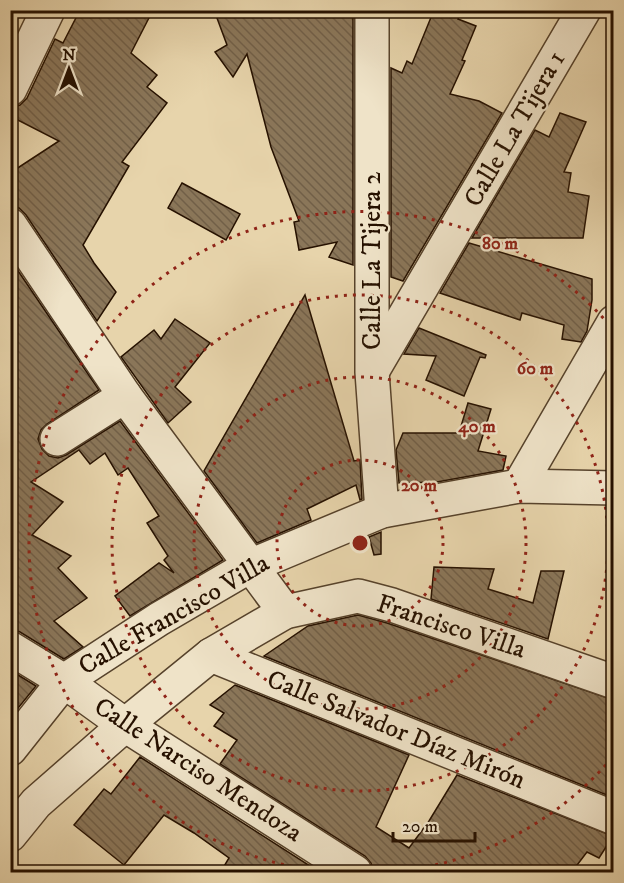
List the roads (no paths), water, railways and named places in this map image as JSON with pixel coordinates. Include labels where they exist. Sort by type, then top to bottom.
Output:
[{"type":"street","points":[[10,89],[48,10]]},
{"type":"street","name":"Calle La Tijera 2","points":[[372,10],[372,372],[382,511]]},
{"type":"street","name":"Calle La Tijera 1","points":[[372,372],[584,10]]},
{"type":"street","points":[[10,225],[125,396],[285,612]]},
{"type":"street","points":[[519,486],[614,322]]},
{"type":"street","points":[[57,439],[125,396]]},
{"type":"street","name":"Calle Francisco Villa","points":[[10,749],[63,681],[159,619],[250,566],[382,511],[519,486],[614,488]]},
{"type":"street","name":"Francisco Villa","points":[[285,612],[358,596],[392,605],[614,682]]},
{"type":"street","name":"Calle Francisco Villa","points":[[10,835],[36,804],[125,725],[211,655],[285,612]]},
{"type":"street","name":"Calle Narciso Mendoza","points":[[10,648],[355,873]]},
{"type":"street","name":"Calle Salvador Díaz Mirón","points":[[211,655],[614,818]]}]
